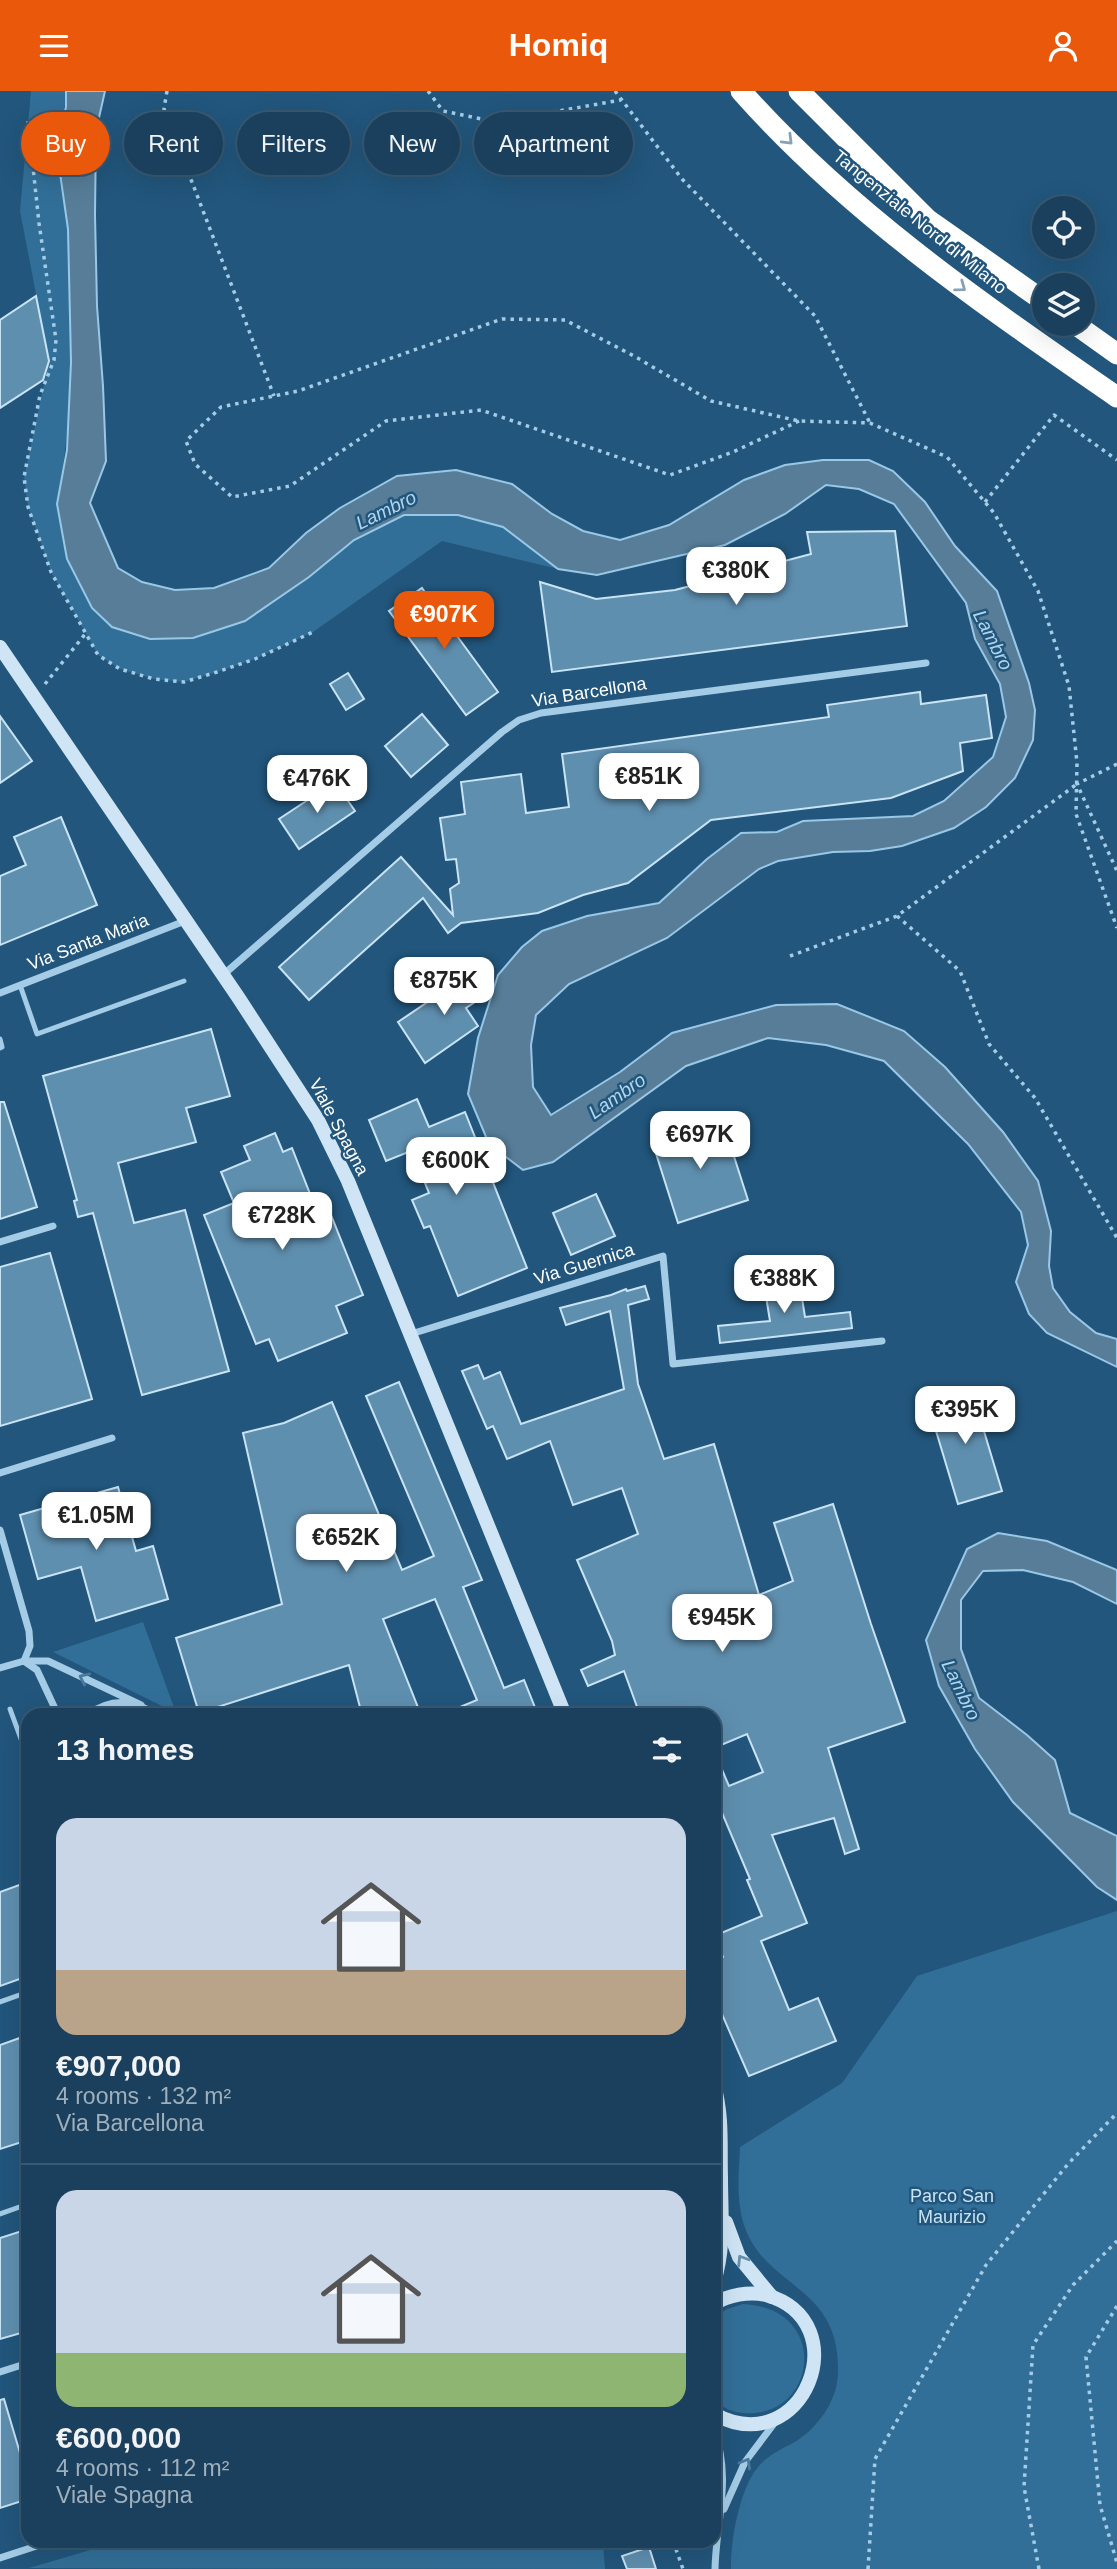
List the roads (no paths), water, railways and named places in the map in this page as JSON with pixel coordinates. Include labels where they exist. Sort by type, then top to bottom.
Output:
[{"type":"highway","name":"Tangenziale Nord di Milano","points":[[741,91],[849,198],[954,282],[1117,397]]},
{"type":"highway","name":"Tangenziale Nord di Milano","points":[[799,91],[927,219],[1032,293]]},
{"type":"highway","points":[[1092,336],[1117,353]]},
{"type":"street","name":"Viale Spagna","points":[[0,647],[187,920],[318,1120],[348,1181],[562,1708]]},
{"type":"street","name":"Via Barcellona","points":[[223,975],[519,720],[541,713],[926,663]]},
{"type":"street","name":"Via Santa Maria","points":[[0,993],[187,920]]},
{"type":"street","points":[[0,1242],[53,1226]]},
{"type":"street","name":"Via Guernica","points":[[411,1334],[663,1256],[673,1364],[883,1341]]},
{"type":"street","points":[[0,1473],[112,1439]]},
{"type":"street","points":[[0,1530],[29,1631],[30,1646],[24,1661]]},
{"type":"street","points":[[24,1661],[37,1670],[55,1708]]},
{"type":"street","points":[[0,1668],[24,1661],[48,1661],[146,1708]]},
{"type":"street","points":[[96,1708],[114,1703],[141,1705]]},
{"type":"street","points":[[721,2109],[721,2237]]},
{"type":"street","points":[[723,2215],[739,2257],[772,2297]]},
{"type":"street","points":[[721,2301],[741,2294],[772,2297],[797,2313],[808,2329],[815,2350],[814,2371],[806,2393],[794,2407],[779,2418],[745,2462],[722,2513]]},
{"type":"street","points":[[0,2372],[21,2365]]},
{"type":"street","points":[[721,2417],[741,2424],[757,2424],[779,2418]]},
{"type":"street","points":[[721,2459],[724,2471],[721,2521]]},
{"type":"street","points":[[0,2558],[31,2548]]},
{"type":"street","points":[[715,2569],[718,2548]]},
{"type":"lane","points":[[20,985],[37,1034],[184,981]]},
{"type":"lane","points":[[0,1039],[0,1048]]},
{"type":"lane","points":[[10,1709],[21,1739]]},
{"type":"lane","points":[[0,2002],[21,1994]]},
{"type":"lane","points":[[0,2214],[21,2206]]},
{"type":"water","points":[[66,91],[105,91],[100,112],[65,112]]},
{"type":"water","name":"Lambro","points":[[60,175],[95,175],[97,306],[106,461],[90,503],[118,568],[142,582],[175,590],[214,588],[269,568],[306,533],[340,508],[397,476],[456,470],[512,484],[552,514],[583,531],[620,540],[669,525],[744,480],[785,465],[823,460],[869,460],[893,471],[925,502],[955,546],[997,591],[1029,683],[1035,710],[1033,740],[1015,778],[986,807],[954,828],[902,846],[870,851],[833,852],[778,861],[759,869],[667,938],[569,984],[536,1015],[531,1045],[533,1087],[551,1115],[620,1072],[672,1033],[776,1005],[837,1004],[904,1031],[945,1067],[1003,1132],[1038,1181],[1051,1231],[1049,1266],[1053,1288],[1070,1312],[1096,1333],[1117,1339],[1117,1367],[1047,1333],[1029,1314],[1016,1282],[1028,1245],[1021,1212],[968,1144],[884,1061],[826,1045],[768,1038],[686,1066],[553,1162],[523,1170],[489,1144],[468,1094],[478,1038],[498,975],[522,947],[542,931],[587,916],[659,903],[707,859],[741,833],[777,832],[803,821],[913,816],[944,801],[993,757],[1006,717],[1000,684],[975,639],[966,603],[894,504],[859,489],[826,485],[785,514],[725,545],[597,575],[558,569],[503,527],[458,515],[404,515],[354,540],[309,577],[245,621],[193,638],[150,639],[112,627],[92,608],[67,559],[57,504],[67,450],[71,362],[68,229]]},
{"type":"water","name":"Lambro","points":[[998,1533],[1047,1541],[1117,1570],[1117,1604],[1073,1582],[1023,1570],[983,1571],[961,1600],[961,1649],[979,1698],[1055,1760],[1070,1813],[1117,1836],[1117,1900],[1097,1887],[1013,1802],[975,1749],[939,1686],[926,1640],[967,1549]]},
{"type":"park label","name":"Parco San Maurizio","points":[[952,2206]]}]
